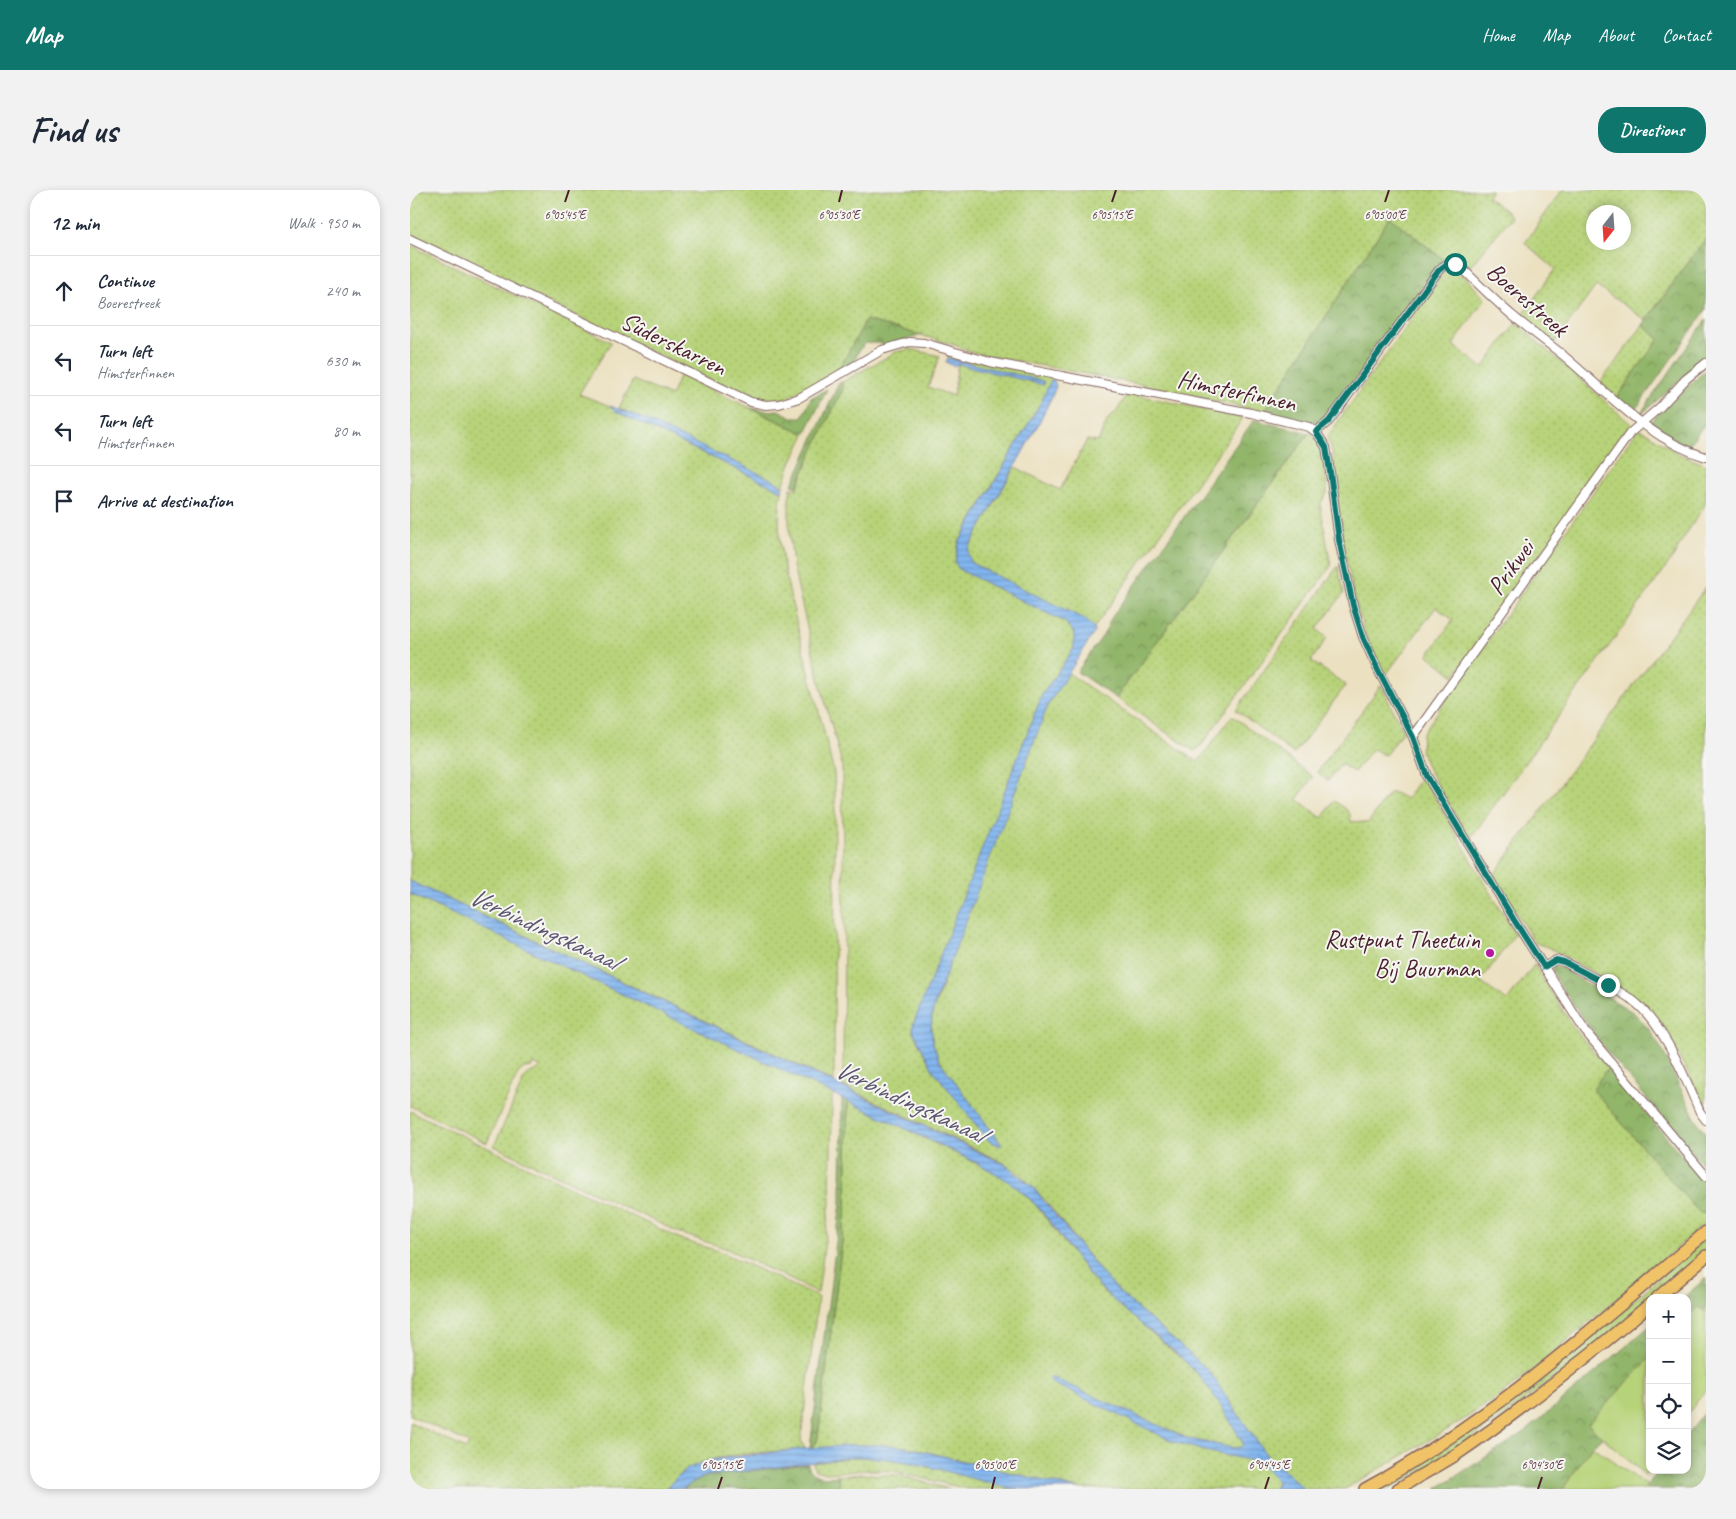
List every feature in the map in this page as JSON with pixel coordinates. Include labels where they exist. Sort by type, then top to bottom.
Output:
[{"type":"highway","points":[[1365,1489],[1439,1444],[1514,1391],[1592,1329],[1706,1232]]},
{"type":"highway","points":[[1662,1294],[1706,1256]]},
{"type":"highway","points":[[1398,1489],[1455,1455],[1518,1411],[1597,1349],[1646,1307]]},
{"type":"street","name":"Sûderskarren","points":[[410,239],[751,402],[766,405],[778,404],[799,398],[882,350],[910,342],[924,343]]},
{"type":"street","name":"Boerestreek","points":[[1316,432],[1335,413],[1439,270],[1451,263],[1463,269],[1513,316],[1559,352],[1625,410],[1670,442],[1690,452],[1706,457]]},
{"type":"street","name":"Himsterfinnen","points":[[924,343],[990,362],[1280,419],[1309,427],[1316,432],[1326,447],[1339,540],[1353,605],[1363,637],[1413,737],[1427,776],[1509,912],[1585,1032],[1706,1176]]},
{"type":"street","name":"Prikwei","points":[[1413,737],[1630,433],[1660,407],[1686,379],[1706,364]]},
{"type":"street","points":[[1544,967],[1556,960],[1564,962],[1632,1000],[1648,1016],[1675,1055],[1700,1112],[1706,1120]]},
{"type":"green space","points":[[417,190],[1492,190],[1487,197],[1511,217],[1467,270],[1454,261],[1444,260],[1390,217],[1264,412],[1149,386],[975,353],[952,344],[866,320],[838,371],[789,397],[761,402],[748,398],[410,236],[410,204]]},
{"type":"green space","points":[[1562,190],[1706,190],[1706,238],[1646,320],[1596,286],[1555,342],[1521,317],[1555,269],[1525,243]]},
{"type":"green space","points":[[1390,217],[1444,260],[1435,269],[1327,417],[1321,421],[1314,422],[1264,412]]},
{"type":"green space","points":[[1706,238],[1706,310],[1633,413],[1616,398],[1659,339],[1643,325]]},
{"type":"green space","points":[[410,245],[611,342],[579,394],[610,406],[615,411],[782,491],[779,521],[784,567],[834,773],[834,1082],[410,881]]},
{"type":"green space","points":[[1451,270],[1464,276],[1485,299],[1453,345],[1483,368],[1516,323],[1632,425],[1454,676],[1428,655],[1453,620],[1436,607],[1385,676],[1364,631],[1354,597],[1339,524],[1333,456],[1327,437],[1444,273]]},
{"type":"green space","points":[[866,320],[921,335],[886,346],[879,343],[866,343],[859,350],[854,362],[838,371]]},
{"type":"green space","points":[[1706,320],[1706,357],[1638,417]]},
{"type":"green space","points":[[1643,325],[1659,339],[1616,398],[1600,383]]},
{"type":"green space","points":[[910,349],[940,356],[928,387],[953,396],[958,363],[1043,384],[1043,382],[948,358],[948,354],[1052,377],[1049,388],[1040,404],[959,542],[955,562],[961,570],[1065,622],[1074,634],[1074,648],[1042,695],[915,1019],[913,1032],[933,1070],[1002,1145],[939,1060],[933,1043],[932,1014],[959,937],[1048,705],[1068,673],[1198,762],[1232,716],[1234,717],[1313,777],[1297,799],[1322,818],[1334,801],[1350,814],[1350,821],[1368,823],[1389,793],[1395,793],[1406,799],[1422,776],[1515,934],[1480,982],[1507,1001],[1534,965],[1573,1027],[1608,1068],[1594,1087],[1706,1214],[1706,1223],[1501,1395],[1455,1425],[1345,1489],[1304,1489],[1264,1452],[1209,1371],[1121,1294],[1105,1277],[1045,1200],[1020,1174],[1004,1163],[843,1086],[842,764],[820,683],[793,566],[789,499],[791,488],[797,489],[809,459],[843,388],[842,382],[896,352]]},
{"type":"green space","points":[[1706,370],[1706,422],[1688,447],[1655,427],[1652,424],[1652,420]]},
{"type":"green space","points":[[680,375],[805,434],[791,463],[783,486],[619,408],[633,380],[671,396]]},
{"type":"green space","points":[[842,382],[843,388],[840,395],[797,487],[792,485],[839,383]]},
{"type":"green space","points":[[827,389],[805,434],[750,408],[768,411],[778,410],[792,417],[802,417],[811,398]]},
{"type":"green space","points":[[1128,393],[1243,418],[1094,628],[1082,618],[971,563],[968,553],[969,548],[1015,467],[1060,490],[1087,440],[1098,442],[1108,419],[1117,411]]},
{"type":"green space","points":[[1254,420],[1309,433],[1116,698],[1077,672],[1104,634],[1112,617]]},
{"type":"green space","points":[[1638,429],[1646,432],[1679,454],[1706,465],[1706,503],[1674,556],[1470,839],[1427,767],[1421,750],[1422,734]]},
{"type":"green space","points":[[1309,433],[1323,447],[1325,457],[1327,493],[1320,504],[1331,566],[1200,747],[1194,751],[1116,698]]},
{"type":"green space","points":[[1338,566],[1344,593],[1317,629],[1327,638],[1311,661],[1346,685],[1294,754],[1236,710]]},
{"type":"green space","points":[[1706,587],[1706,1107],[1660,1022],[1650,1011],[1628,993],[1595,973],[1550,948],[1535,943],[1493,876]]},
{"type":"green space","points":[[1381,685],[1403,731],[1386,754],[1383,755],[1374,749],[1372,750],[1354,772],[1341,764],[1328,781],[1317,772]]},
{"type":"green space","points":[[410,894],[834,1094],[832,1097],[830,1203],[818,1293],[725,1248],[682,1234],[494,1146],[526,1075],[541,1067],[533,1064],[532,1067],[524,1068],[518,1073],[487,1143],[410,1106]]},
{"type":"green space","points":[[1554,966],[1561,968],[1634,1013],[1649,1029],[1662,1050],[1696,1120],[1706,1133],[1706,1169],[1601,1044],[1555,978],[1552,970]]},
{"type":"green space","points":[[1608,1068],[1706,1184],[1706,1214],[1700,1213],[1694,1207],[1594,1091],[1594,1087]]},
{"type":"green space","points":[[842,1099],[848,1101],[846,1209],[818,1437],[817,1442],[810,1448],[841,1203]]},
{"type":"green space","points":[[848,1101],[1008,1180],[1035,1204],[1104,1292],[1190,1366],[1214,1393],[1243,1445],[1234,1448],[1189,1439],[1052,1378],[1174,1442],[1261,1464],[1277,1481],[1275,1488],[1077,1489],[906,1447],[883,1445],[810,1448],[817,1442],[818,1437],[846,1209]]},
{"type":"green space","points":[[410,1111],[685,1241],[719,1251],[818,1297],[801,1440],[805,1449],[738,1455],[700,1463],[686,1471],[666,1489],[410,1489],[410,1422],[466,1449],[469,1443],[410,1415]]},
{"type":"green space","points":[[1706,1238],[1706,1251],[1655,1294],[1646,1294],[1646,1302],[1582,1356],[1500,1419],[1452,1452],[1391,1489],[1376,1489],[1484,1422],[1578,1348]]},
{"type":"green space","points":[[1706,1278],[1706,1314],[1691,1317],[1691,1294],[1688,1294]]},
{"type":"green space","points":[[1698,1307],[1706,1313],[1706,1389],[1691,1410],[1691,1339],[1691,1314]]},
{"type":"green space","points":[[1646,1329],[1646,1362],[1588,1424],[1602,1437],[1592,1446],[1563,1489],[1436,1489],[1525,1432]]},
{"type":"green space","points":[[1646,1362],[1645,1475],[1588,1424]]},
{"type":"green space","points":[[1706,1411],[1706,1473],[1695,1489],[1645,1489],[1656,1474],[1691,1474],[1691,1430]]},
{"type":"green space","points":[[1592,1446],[1647,1486],[1645,1489],[1563,1489]]},
{"type":"green space","points":[[854,1457],[916,1463],[1017,1489],[967,1489],[893,1471],[870,1470],[826,1473],[815,1470],[813,1463]]},
{"type":"green space","points":[[808,1464],[816,1475],[824,1477],[838,1476],[840,1489],[683,1489],[696,1480],[708,1476]]},
{"type":"green space","points":[[862,1474],[897,1475],[950,1489],[840,1489],[838,1476]]},
{"type":"water","points":[[948,358],[1043,381],[1044,385],[958,364],[953,366],[946,362]]},
{"type":"water","points":[[1051,380],[1054,380],[1056,386],[1054,392],[968,553],[971,563],[1082,618],[1094,628],[1094,633],[1048,705],[936,1000],[931,1028],[933,1043],[939,1060],[1001,1146],[989,1141],[933,1070],[913,1031],[913,1025],[1042,695],[1074,648],[1074,633],[1065,622],[960,570],[955,563],[959,543],[1040,404]]},
{"type":"water","points":[[610,406],[635,415],[771,479],[783,486],[782,491],[615,411]]},
{"type":"water","points":[[410,881],[1004,1164],[1031,1185],[1105,1277],[1121,1294],[1209,1371],[1264,1452],[1304,1489],[1272,1489],[1277,1485],[1277,1481],[1261,1464],[1174,1442],[1050,1382],[1051,1377],[1189,1439],[1234,1448],[1243,1445],[1218,1402],[1198,1374],[1095,1282],[1034,1203],[1012,1184],[989,1169],[938,1144],[410,894]]},
{"type":"water","points":[[855,1445],[906,1447],[1077,1489],[1015,1489],[935,1468],[895,1460],[854,1457],[708,1476],[696,1480],[683,1489],[666,1489],[687,1469],[710,1460],[810,1448]]},
{"type":"place","name":"Rustpunt Theetuin Bij Buurman","points":[[1490,953]]},
{"type":"route","points":[[1455,264],[1447,264],[1439,270],[1329,421],[1316,432],[1326,447],[1339,540],[1353,605],[1363,637],[1413,737],[1427,776],[1450,817],[1544,967],[1556,960],[1564,962],[1608,985]]},
{"type":"water label","name":"Verbindingskanaal","points":[[544,928]]},
{"type":"water label","name":"Verbindingskanaal","points":[[910,1101]]}]
